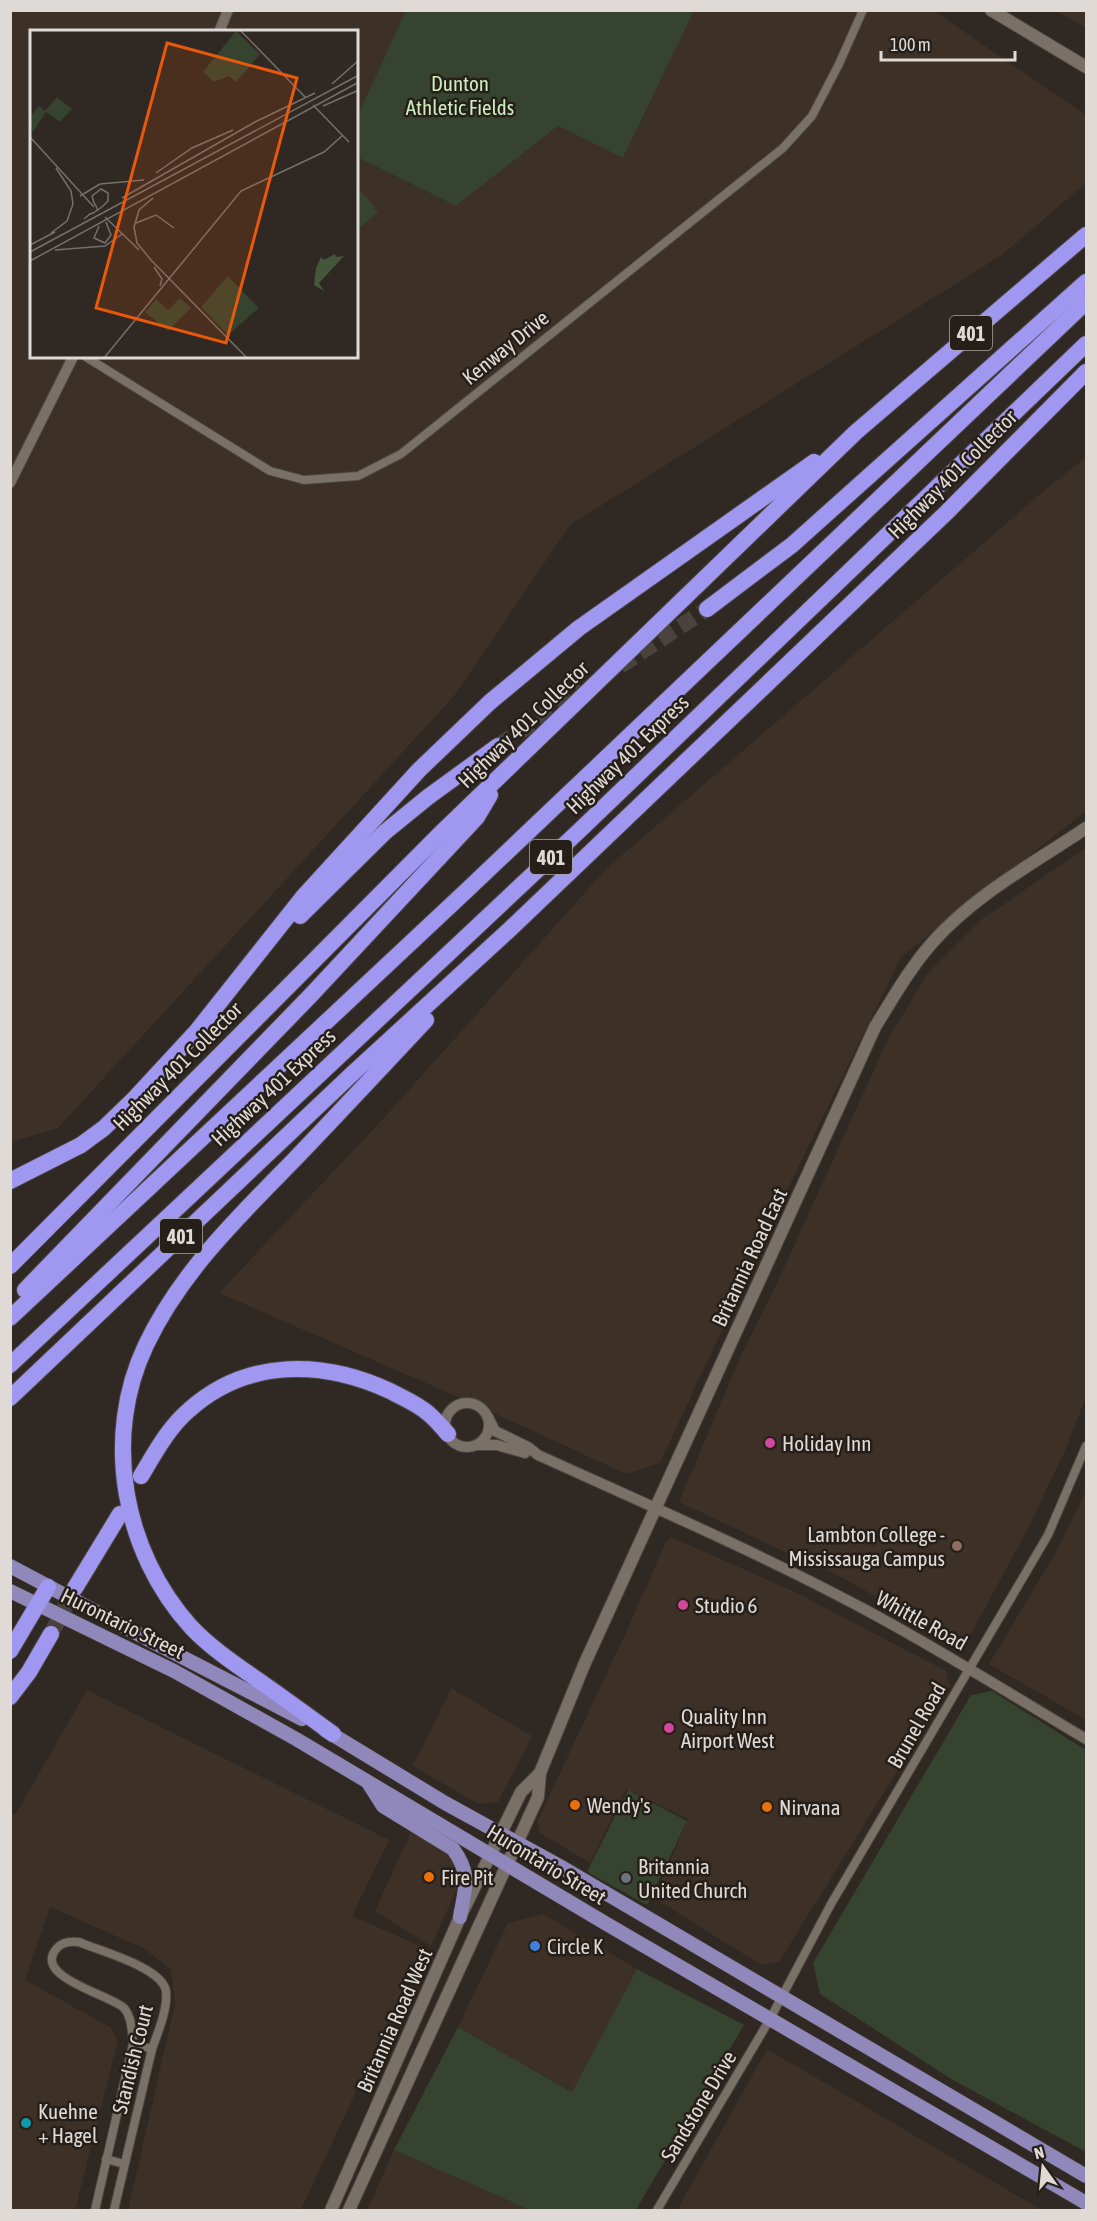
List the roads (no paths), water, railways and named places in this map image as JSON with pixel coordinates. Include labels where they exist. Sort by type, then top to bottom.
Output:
[{"type":"highway","name":"Highway 401 Collector","points":[[10,1266],[441,833],[502,777],[856,432],[1086,235]]},
{"type":"highway","points":[[707,609],[792,545],[1086,282]]},
{"type":"highway","name":"Highway 401 Express","points":[[10,1318],[457,899],[1086,302]]},
{"type":"highway","name":"Highway 401 Express","points":[[10,1365],[580,830],[1086,344]]},
{"type":"highway","name":"Highway 401 Collector","points":[[10,1398],[352,1074],[508,932],[984,476],[1086,372]]},
{"type":"highway","points":[[984,476],[1086,387]]},
{"type":"highway","points":[[10,1181],[81,1145],[104,1128],[134,1099],[196,1032],[303,897],[419,770],[490,702],[579,628],[856,432]]},
{"type":"highway","points":[[249,968],[385,832],[428,796],[498,746]]},
{"type":"highway","points":[[10,1305],[312,994],[477,817],[502,777]]},
{"type":"highway","points":[[333,1734],[205,1641],[177,1610],[153,1572],[134,1526],[125,1485],[124,1434],[132,1383],[141,1355],[154,1328],[189,1275],[274,1180],[508,932]]},
{"type":"highway","points":[[141,1476],[171,1429],[188,1410],[203,1398],[233,1382],[275,1370],[312,1368],[350,1375],[379,1386],[417,1405],[448,1434]]},
{"type":"highway","points":[[75,1588],[120,1514]]},
{"type":"highway","points":[[10,1651],[48,1587]]},
{"type":"highway","points":[[10,1697],[30,1672],[51,1634]]},
{"type":"main road","points":[[991,10],[1086,67]]},
{"type":"main road","name":"Britannia Road East","points":[[512,1854],[538,1797],[540,1773],[584,1665],[863,1052],[895,994],[932,942],[953,921],[1029,865],[1086,828]]},
{"type":"main road","name":"Hurontario Street","points":[[10,1566],[333,1734],[445,1803],[496,1845],[770,2019],[1086,2203]]},
{"type":"main road","name":"Hurontario Street","points":[[10,1591],[174,1671],[368,1782],[496,1845],[782,1996],[1086,2176]]},
{"type":"main road","name":"Britannia Road East","points":[[496,1845],[521,1792],[540,1773]]},
{"type":"main road","points":[[368,1782],[383,1806],[453,1850],[460,1860],[466,1873],[460,1917]]},
{"type":"main road","name":"Britannia Road West","points":[[331,2211],[460,1917],[496,1845]]},
{"type":"main road","name":"Britannia Road West","points":[[349,2211],[512,1854]]},
{"type":"street","points":[[220,30],[228,10]]},
{"type":"street","name":"Kenway Drive","points":[[88,358],[270,471],[304,480],[358,476],[401,454],[783,148],[812,116],[863,10]]},
{"type":"street","points":[[10,483],[72,358]]},
{"type":"street","points":[[459,1405],[480,1406],[488,1417],[490,1427],[488,1434],[477,1445],[466,1447],[458,1445],[448,1434],[446,1428],[448,1415],[459,1405]]},
{"type":"street","name":"Whittle Road","points":[[488,1417],[495,1431],[528,1447],[537,1455]]},
{"type":"street","name":"Whittle Road","points":[[477,1445],[497,1445],[537,1455],[815,1584],[970,1669],[1086,1739]]},
{"type":"street","name":"Brunel Road","points":[[770,2019],[831,1904],[1048,1535],[1086,1446]]},
{"type":"street","name":"Standish Court","points":[[95,2211],[133,2044],[129,2018],[122,2007],[112,1999],[77,1985],[59,1974],[52,1960],[59,1946],[68,1942],[79,1942],[147,1970],[160,1979],[166,1997],[114,2211]]},
{"type":"street","name":"Sandstone Drive","points":[[657,2211],[770,2019]]},
{"type":"street","points":[[133,2044],[152,2049]]},
{"type":"street","points":[[106,2159],[124,2164]]},
{"type":"tunnel","points":[[620,666],[707,609]]},
{"type":"tunnel","points":[[498,746],[583,690]]},
{"type":"tunnel","points":[[51,1634],[75,1588]]},
{"type":"place","name":"Holiday Inn","points":[[770,1443]]},
{"type":"place","name":"Lambton College - Mississauga Campus","points":[[957,1546]]},
{"type":"place","name":"Studio 6","points":[[683,1605]]},
{"type":"place","name":"Quality Inn Airport West","points":[[669,1728]]},
{"type":"place","name":"Wendy's","points":[[575,1805]]},
{"type":"place","name":"Nirvana","points":[[767,1807]]},
{"type":"place","name":"Fire Pit","points":[[429,1877]]},
{"type":"place","name":"Britannia United Church","points":[[626,1878]]},
{"type":"place","name":"Circle K","points":[[535,1946]]},
{"type":"place","name":"Kuehne + Hagel","points":[[26,2123]]},
{"type":"park label","name":"Dunton Athletic Fields","points":[[460,95]]}]
